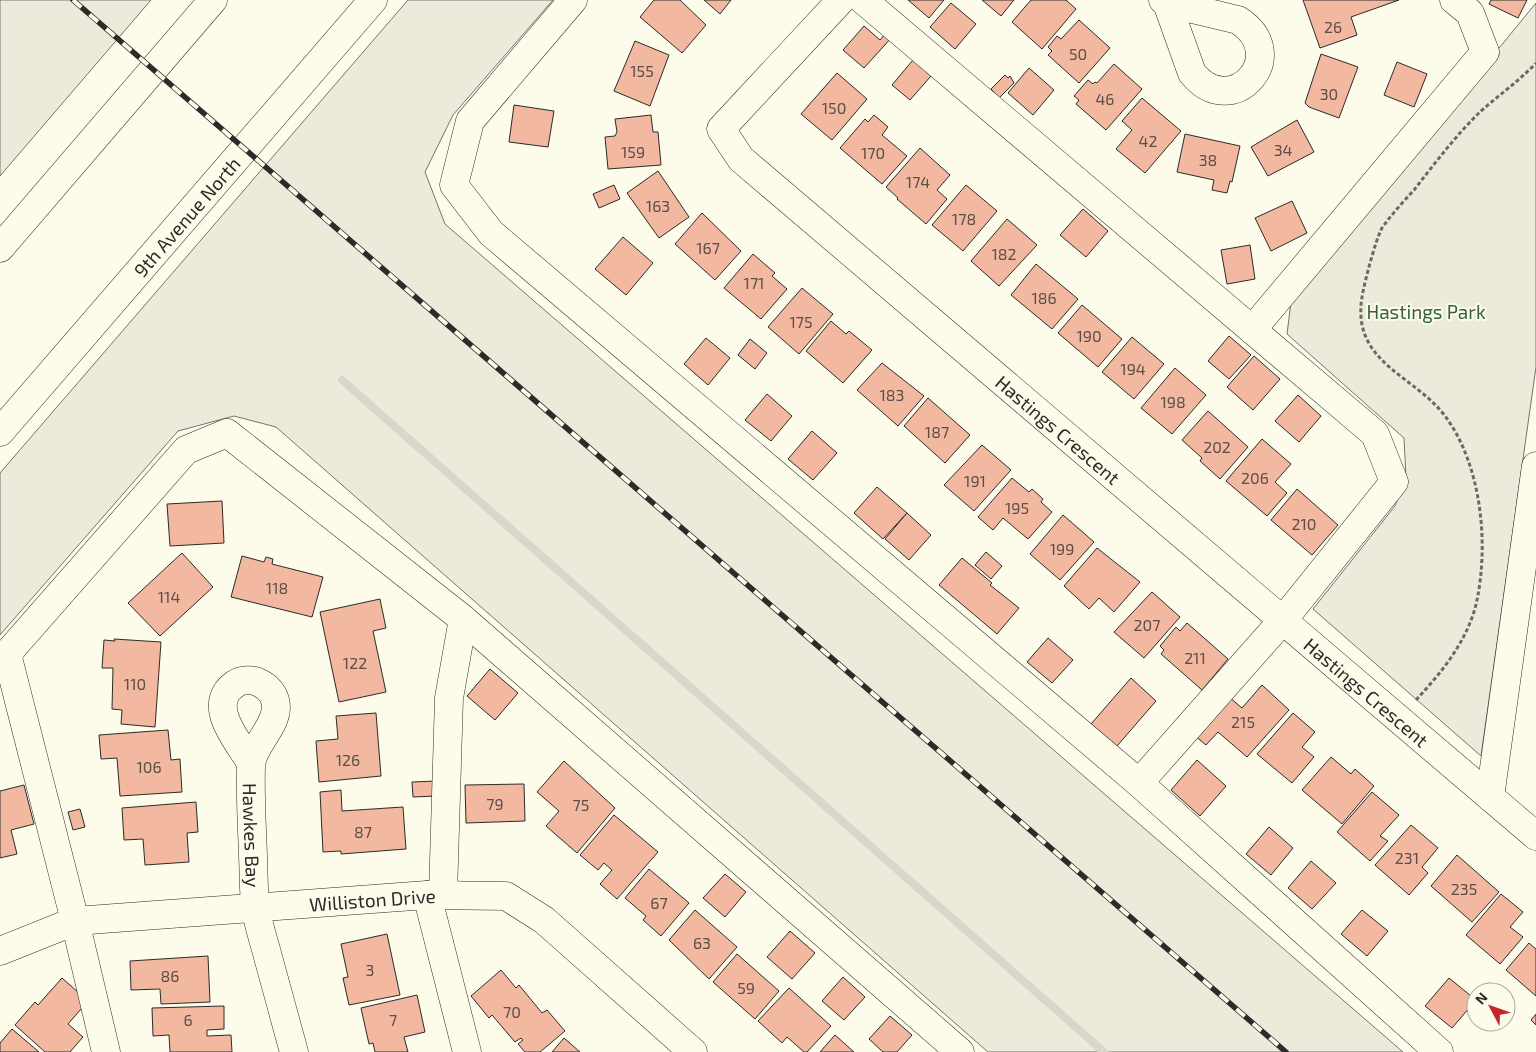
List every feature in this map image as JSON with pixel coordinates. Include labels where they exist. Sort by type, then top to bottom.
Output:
[{"type":"street","points":[[0,248],[213,0]]},
{"type":"street","name":"9th Avenue North","points":[[0,432],[373,0]]},
{"type":"street","points":[[573,0],[470,121],[454,185],[491,233],[1139,783],[1438,1052]]},
{"type":"street","name":"Hastings Crescent","points":[[841,0],[721,129],[741,159],[1536,836]]},
{"type":"street","points":[[863,0],[1375,434],[1394,482],[1283,620],[1139,783]]},
{"type":"street","points":[[1252,330],[1486,52],[1470,13],[1454,0]]},
{"type":"street","points":[[106,1052],[75,921],[3,658],[186,450],[227,433],[463,618],[960,1052]]},
{"type":"street","points":[[1490,797],[1536,466]]},
{"type":"street","points":[[463,618],[449,698],[435,894],[467,1052]]},
{"type":"street","name":"Hawkes Bay","points":[[251,763],[255,909],[294,1052]]},
{"type":"street","name":"Williston Drive","points":[[0,951],[75,921],[435,894],[506,896],[544,920],[693,1052]]},
{"type":"path","points":[[1398,718],[1440,674],[1462,638],[1477,601],[1481,557],[1480,515],[1474,474],[1460,438],[1444,414],[1373,352],[1362,333],[1360,305],[1381,230],[1429,170],[1480,112],[1536,63]]},
{"type":"green space","points":[[0,0],[151,0],[0,176]]},
{"type":"green space","points":[[408,0],[553,0],[453,115],[425,172],[445,224],[1403,1052],[988,1052],[276,427],[234,416],[178,431],[0,635],[0,473]]},
{"type":"green space","name":"Hastings Park","points":[[1536,3],[1536,367],[1481,756],[1313,609],[1395,506],[1406,477],[1404,438],[1287,334],[1291,302]]},
{"type":"building","points":[[654,0],[680,0],[706,25],[682,53],[640,17]]},
{"type":"building","points":[[704,0],[731,0],[720,14]]},
{"type":"building","points":[[908,0],[944,0],[929,18]]},
{"type":"building","points":[[982,0],[1014,0],[1001,16]]},
{"type":"building","points":[[1031,0],[1066,0],[1076,9],[1042,49],[1012,22]]},
{"type":"building","points":[[1303,0],[1399,0],[1351,17],[1357,35],[1320,48]]},
{"type":"building","points":[[1491,0],[1527,0],[1518,18],[1489,4]]},
{"type":"building","points":[[951,3],[976,24],[955,49],[930,27]]},
{"type":"building","points":[[1079,20],[1110,48],[1079,83],[1048,55],[1052,51],[1048,47],[1057,36],[1061,39]]},
{"type":"building","points":[[864,26],[880,40],[887,32],[892,37],[864,68],[843,50]]},
{"type":"building","points":[[635,41],[669,55],[650,106],[614,91]]},
{"type":"building","points":[[1321,54],[1358,67],[1339,118],[1309,107],[1305,103]]},
{"type":"building","points":[[913,60],[931,76],[910,100],[892,85]]},
{"type":"building","points":[[1397,62],[1427,74],[1414,107],[1384,95]]},
{"type":"building","points":[[1114,64],[1142,89],[1106,130],[1076,104],[1079,100],[1074,96],[1088,80],[1093,84],[1097,83]]},
{"type":"building","points":[[1029,68],[1054,90],[1033,115],[1008,93]]},
{"type":"building","points":[[837,73],[867,99],[832,140],[801,114]]},
{"type":"building","points":[[1005,75],[1008,78],[1010,76],[1014,83],[999,98],[991,89]]},
{"type":"building","points":[[1142,98],[1181,131],[1145,173],[1116,149],[1132,130],[1122,121]]},
{"type":"building","points":[[514,105],[554,111],[548,147],[509,142]]},
{"type":"building","points":[[651,115],[653,132],[658,132],[661,165],[608,169],[605,137],[615,136],[617,132],[615,119]]},
{"type":"building","points":[[874,115],[888,127],[882,135],[907,156],[882,184],[840,148],[865,119],[868,122]]},
{"type":"building","points":[[1297,120],[1314,152],[1268,176],[1251,147]]},
{"type":"building","points":[[1185,134],[1240,146],[1232,182],[1230,181],[1227,193],[1212,190],[1214,180],[1177,172]]},
{"type":"building","points":[[920,148],[950,175],[937,190],[947,199],[926,224],[886,187]]},
{"type":"building","points":[[658,171],[689,217],[659,238],[627,193]]},
{"type":"building","points":[[614,185],[620,199],[599,208],[593,194]]},
{"type":"building","points":[[966,185],[997,211],[963,251],[932,225]]},
{"type":"building","points":[[1292,201],[1307,233],[1271,251],[1255,218]]},
{"type":"building","points":[[1083,209],[1108,231],[1086,257],[1060,235]]},
{"type":"building","points":[[702,213],[741,251],[715,280],[675,244]]},
{"type":"building","points":[[1007,219],[1037,245],[999,286],[971,261]]},
{"type":"building","points":[[623,237],[653,263],[626,295],[595,269]]},
{"type":"building","points":[[1250,245],[1255,279],[1227,284],[1221,250]]},
{"type":"building","points":[[753,254],[775,273],[772,276],[787,289],[761,319],[724,288]]},
{"type":"building","points":[[1036,264],[1078,299],[1052,329],[1011,295]]},
{"type":"building","points":[[802,288],[833,314],[799,354],[768,327]]},
{"type":"building","points":[[1082,305],[1122,339],[1098,367],[1058,333]]},
{"type":"building","points":[[831,321],[846,334],[849,331],[872,350],[843,383],[806,351]]},
{"type":"building","points":[[1229,336],[1251,355],[1229,379],[1208,361]]},
{"type":"building","points":[[1132,337],[1164,364],[1134,399],[1102,372]]},
{"type":"building","points":[[706,338],[730,358],[708,385],[684,364]]},
{"type":"building","points":[[750,339],[767,353],[755,369],[738,355]]},
{"type":"building","points":[[1254,356],[1280,379],[1253,410],[1227,387]]},
{"type":"building","points":[[882,363],[924,396],[898,426],[857,390]]},
{"type":"building","points":[[1175,368],[1206,395],[1172,434],[1141,408]]},
{"type":"building","points":[[767,394],[792,416],[771,441],[745,420]]},
{"type":"building","points":[[1298,395],[1321,416],[1299,442],[1275,421]]},
{"type":"building","points":[[928,398],[970,435],[945,463],[904,426]]},
{"type":"building","points":[[1208,411],[1248,447],[1220,479],[1200,461],[1202,458],[1182,440]]},
{"type":"building","points":[[812,431],[837,453],[813,480],[788,459]]},
{"type":"building","points":[[1262,439],[1291,464],[1275,482],[1287,493],[1267,516],[1226,481]]},
{"type":"building","points":[[982,445],[1011,470],[974,511],[944,485]]},
{"type":"building","points":[[1012,478],[1029,492],[1032,489],[1043,499],[1041,502],[1052,512],[1028,539],[1003,518],[993,530],[978,517]]},
{"type":"building","points":[[877,487],[907,513],[883,539],[854,513]]},
{"type":"building","points":[[1297,489],[1338,525],[1312,555],[1271,520]]},
{"type":"building","points":[[222,501],[224,543],[170,546],[167,504]]},
{"type":"building","points":[[907,513],[931,535],[909,560],[885,539]]},
{"type":"building","points":[[1063,515],[1094,542],[1060,580],[1030,554]]},
{"type":"building","points":[[1097,548],[1140,582],[1114,612],[1099,598],[1089,609],[1064,586]]},
{"type":"building","points":[[986,552],[1002,566],[991,579],[975,565]]},
{"type":"building","points":[[182,553],[213,587],[160,636],[128,603]]},
{"type":"building","points":[[242,556],[264,562],[266,557],[273,559],[272,564],[323,577],[312,617],[231,597]]},
{"type":"building","points":[[962,558],[992,583],[990,585],[1019,608],[997,634],[939,585]]},
{"type":"building","points":[[1152,592],[1180,617],[1144,658],[1114,632]]},
{"type":"building","points":[[380,599],[386,628],[373,631],[386,692],[339,702],[320,612]]},
{"type":"building","points":[[1187,623],[1228,659],[1202,690],[1161,654],[1164,650],[1160,646],[1176,627],[1180,631]]},
{"type":"building","points":[[1048,638],[1073,660],[1052,683],[1027,662]]},
{"type":"building","points":[[114,639],[161,642],[155,727],[121,724],[122,710],[112,709],[113,668],[102,668],[104,640],[115,641]]},
{"type":"building","points":[[490,669],[518,693],[495,720],[467,696]]},
{"type":"building","points":[[1131,678],[1156,701],[1117,746],[1091,724]]},
{"type":"building","points":[[1262,685],[1289,710],[1247,757],[1218,732],[1206,745],[1194,735],[1229,697],[1242,708]]},
{"type":"building","points":[[376,713],[381,776],[319,782],[316,741],[338,739],[336,716]]},
{"type":"building","points":[[1293,713],[1315,732],[1302,747],[1314,757],[1292,783],[1257,754]]},
{"type":"building","points":[[168,730],[171,760],[180,759],[182,792],[120,796],[117,758],[101,759],[99,735]]},
{"type":"building","points":[[1331,757],[1351,774],[1355,769],[1374,786],[1342,824],[1302,790]]},
{"type":"building","points":[[1197,760],[1226,786],[1200,816],[1171,790]]},
{"type":"building","points":[[564,761],[615,808],[577,853],[546,826],[559,811],[537,792]]},
{"type":"building","points":[[436,781],[437,796],[413,797],[412,782]]},
{"type":"building","points":[[524,784],[525,821],[466,823],[465,785]]},
{"type":"building","points":[[24,785],[34,824],[11,830],[17,854],[0,858],[0,791]]},
{"type":"building","points":[[341,790],[342,811],[403,807],[406,849],[341,854],[341,851],[323,852],[320,792]]},
{"type":"building","points":[[1372,792],[1399,815],[1380,836],[1388,841],[1370,861],[1337,832]]},
{"type":"building","points":[[196,802],[198,832],[187,833],[189,862],[145,865],[143,839],[124,840],[122,808]]},
{"type":"building","points":[[80,809],[85,827],[73,830],[68,812]]},
{"type":"building","points":[[614,815],[658,852],[617,899],[600,884],[612,870],[604,863],[598,870],[580,855]]},
{"type":"building","points":[[1411,825],[1438,848],[1422,867],[1428,873],[1409,895],[1375,865]]},
{"type":"building","points":[[1269,827],[1293,848],[1271,875],[1246,854]]},
{"type":"building","points":[[1457,855],[1499,892],[1472,922],[1431,886]]},
{"type":"building","points":[[1311,861],[1336,883],[1312,909],[1288,888]]},
{"type":"building","points":[[649,869],[689,903],[661,936],[643,920],[646,916],[625,898]]},
{"type":"building","points":[[725,874],[746,892],[725,917],[703,898]]},
{"type":"building","points":[[1501,894],[1523,912],[1510,927],[1523,937],[1500,964],[1466,935]]},
{"type":"building","points":[[695,910],[737,947],[709,979],[669,940]]},
{"type":"building","points":[[1362,910],[1388,931],[1367,956],[1341,934]]},
{"type":"building","points":[[790,931],[815,953],[792,979],[767,957]]},
{"type":"building","points":[[387,934],[400,995],[349,1005],[343,978],[348,977],[341,944]]},
{"type":"building","points":[[1529,943],[1536,949],[1536,996],[1506,970]]},
{"type":"building","points":[[737,954],[779,991],[755,1019],[713,982]]},
{"type":"building","points":[[208,956],[210,1002],[161,1004],[160,989],[131,990],[130,961]]},
{"type":"building","points":[[501,970],[516,988],[519,985],[542,1013],[547,1010],[565,1031],[540,1052],[525,1052],[518,1044],[523,1040],[521,1038],[515,1042],[492,1015],[489,1018],[471,996]]},
{"type":"building","points":[[843,977],[865,997],[844,1020],[822,1001]]},
{"type":"building","points":[[62,978],[88,1001],[68,1024],[83,1037],[70,1052],[45,1052],[15,1025],[35,1002],[38,1005]]},
{"type":"building","points":[[1449,978],[1466,992],[1466,1012],[1452,1028],[1425,1006]]},
{"type":"building","points":[[789,988],[831,1026],[807,1052],[804,1052],[787,1037],[782,1043],[758,1021]]},
{"type":"building","points":[[417,995],[425,1032],[404,1037],[408,1052],[375,1052],[373,1043],[369,1044],[361,1008]]},
{"type":"building","points":[[224,1006],[224,1029],[207,1030],[207,1036],[231,1035],[232,1052],[170,1052],[169,1035],[153,1036],[152,1008]]},
{"type":"building","points":[[1536,1014],[1536,1025],[1531,1020]]},
{"type":"building","points":[[890,1016],[912,1035],[897,1052],[883,1052],[869,1039]]},
{"type":"building","points":[[12,1029],[39,1052],[0,1052],[0,1043]]},
{"type":"building","points":[[835,1035],[854,1052],[820,1052]]},
{"type":"building","points":[[564,1038],[580,1052],[552,1052]]},
{"type":"waterway","points":[[342,380],[1104,1052]]},
{"type":"railway","points":[[73,0],[1286,1052]]}]
